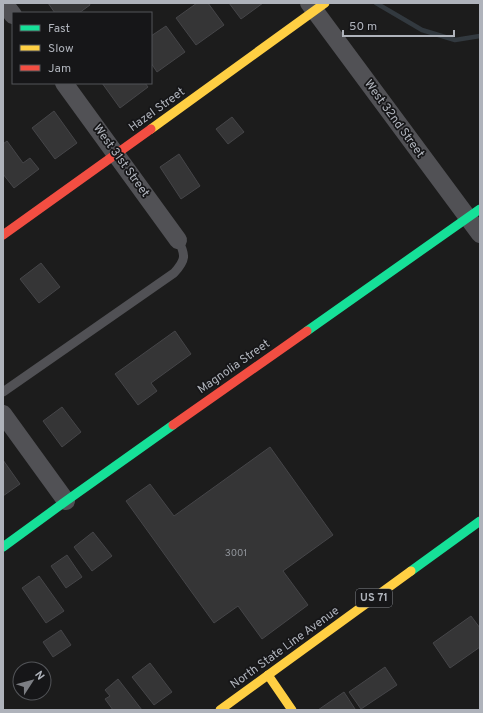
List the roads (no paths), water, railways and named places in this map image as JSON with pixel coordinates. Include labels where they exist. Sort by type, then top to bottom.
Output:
[{"type":"street","points":[[4,3],[12,13]]},
{"type":"street","name":"Hazel Street","points":[[3,235],[116,154],[316,6]]},
{"type":"street","name":"West 32nd Street","points":[[316,6],[474,213],[480,234]]},
{"type":"street","name":"West 31st Street","points":[[65,84],[178,240]]},
{"type":"street","name":"Magnolia Street","points":[[3,547],[66,500],[474,213]]},
{"type":"street","points":[[3,414],[66,500]]},
{"type":"street","name":"North State Line Avenue","points":[[220,710],[480,521]]},
{"type":"street","points":[[268,675],[292,710]]},
{"type":"lane","points":[[3,392],[174,273],[181,265],[184,258],[183,248],[178,240]]},
{"type":"waterway","points":[[376,3],[422,30],[455,40],[480,36]]}]
